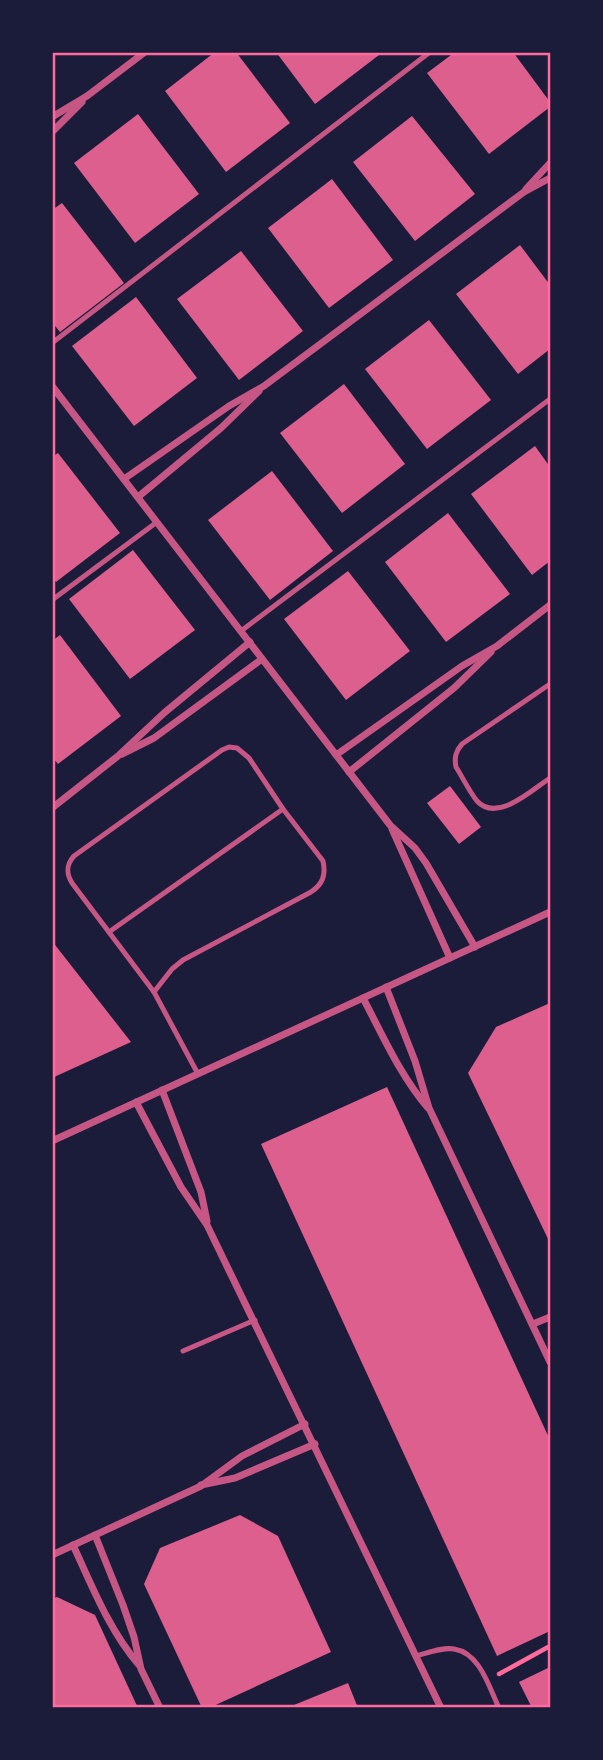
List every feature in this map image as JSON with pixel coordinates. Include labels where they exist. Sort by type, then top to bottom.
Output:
[{"type":"street","points":[[52,117],[87,96],[145,52]]},
{"type":"street","points":[[52,132],[87,96]]},
{"type":"street","points":[[524,192],[551,163]]},
{"type":"street","points":[[124,479],[229,406],[264,386],[524,192],[551,178]]},
{"type":"street","points":[[52,386],[390,825],[415,848],[475,947]]},
{"type":"street","points":[[138,497],[221,428],[264,386]]},
{"type":"street","points":[[336,755],[454,672],[497,646],[551,605]]},
{"type":"street","points":[[52,808],[118,756],[164,713],[250,642]]},
{"type":"street","points":[[349,772],[454,688],[497,646]]},
{"type":"street","points":[[118,756],[153,738],[262,659]]},
{"type":"street","points":[[390,825],[450,958]]},
{"type":"street","points":[[52,1141],[551,912]]},
{"type":"street","points":[[387,987],[415,1061],[429,1108],[550,1358]]},
{"type":"street","points":[[363,998],[400,1069],[429,1108]]},
{"type":"street","points":[[162,1090],[201,1192],[207,1225]]},
{"type":"street","points":[[136,1102],[181,1187],[207,1225],[441,1707]]},
{"type":"street","points":[[533,1324],[551,1317]]},
{"type":"street","points":[[52,1555],[201,1486],[242,1456],[305,1424]]},
{"type":"street","points":[[201,1486],[235,1478],[315,1444]]},
{"type":"street","points":[[95,1535],[123,1605],[141,1668],[160,1707]]},
{"type":"street","points":[[73,1545],[111,1626],[141,1668]]},
{"type":"lane","points":[[52,344],[430,52]]},
{"type":"lane","points":[[241,631],[551,399]]},
{"type":"lane","points":[[52,600],[157,522]]},
{"type":"lane","points":[[551,684],[462,744],[455,761],[476,799],[490,809],[507,806],[551,778]]},
{"type":"lane","points":[[154,992],[183,960],[318,887],[323,879],[323,861],[243,752],[237,748],[222,750],[74,856],[67,869],[68,877],[154,992],[198,1074]]},
{"type":"lane","points":[[109,932],[283,809]]},
{"type":"lane","points":[[183,1350],[255,1321]]},
{"type":"lane","points":[[416,1656],[440,1650],[464,1652],[474,1659],[499,1707]]},
{"type":"path","points":[[486,1681],[551,1646]]},
{"type":"building","points":[[215,52],[236,52],[290,123],[226,172],[165,91]]},
{"type":"building","points":[[276,52],[377,52],[379,55],[315,104]]},
{"type":"building","points":[[455,52],[513,52],[550,102],[550,107],[489,154],[427,73]]},
{"type":"building","points":[[138,114],[199,194],[135,243],[74,163]]},
{"type":"building","points":[[412,116],[475,194],[415,241],[353,162]]},
{"type":"building","points":[[332,179],[393,260],[329,308],[268,228]]},
{"type":"building","points":[[62,203],[124,283],[60,332],[52,322],[52,210]]},
{"type":"building","points":[[520,245],[550,285],[550,349],[518,374],[456,294]]},
{"type":"building","points":[[241,251],[303,331],[239,380],[177,299]]},
{"type":"building","points":[[136,297],[197,378],[134,426],[72,346]]},
{"type":"building","points":[[429,320],[491,400],[427,449],[365,369]]},
{"type":"building","points":[[344,384],[405,464],[342,513],[280,433]]},
{"type":"building","points":[[535,446],[550,467],[550,561],[532,575],[471,494]]},
{"type":"building","points":[[58,453],[120,533],[56,582],[52,577],[52,457]]},
{"type":"building","points":[[272,471],[333,551],[270,600],[208,520]]},
{"type":"building","points":[[448,513],[510,594],[446,642],[385,562]]},
{"type":"building","points":[[133,550],[195,630],[130,679],[69,599]]},
{"type":"building","points":[[348,571],[410,651],[346,700],[284,619]]},
{"type":"building","points":[[60,635],[121,716],[58,764],[52,757],[52,641]]},
{"type":"building","points":[[450,786],[481,827],[459,844],[427,803]]},
{"type":"building","points":[[52,941],[131,1042],[52,1078]]},
{"type":"building","points":[[550,1003],[550,1243],[468,1073],[496,1027]]},
{"type":"building","points":[[387,1087],[550,1440],[550,1631],[497,1656],[261,1144]]},
{"type":"building","points":[[240,1515],[278,1536],[331,1652],[209,1708],[202,1708],[144,1584],[160,1548]]},
{"type":"building","points":[[57,1597],[95,1615],[138,1708],[52,1708],[52,1599]]},
{"type":"building","points":[[550,1667],[550,1708],[532,1708],[519,1682]]},
{"type":"building","points":[[348,1683],[358,1708],[289,1708],[289,1707]]}]
